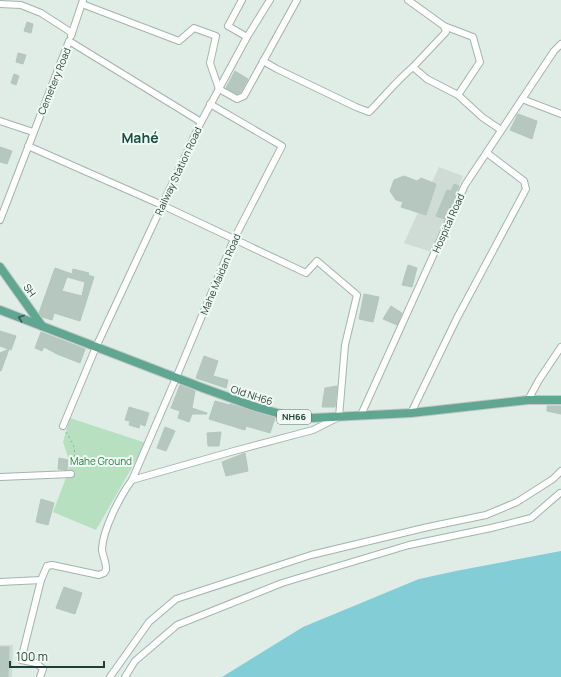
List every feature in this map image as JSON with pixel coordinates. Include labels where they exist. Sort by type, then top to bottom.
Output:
[{"type":"main road","name":"SH","points":[[0,267],[42,326]]},
{"type":"main road","name":"Old NH66","points":[[0,310],[176,378],[253,406],[291,417],[312,418],[412,413],[528,400],[561,400]]},
{"type":"street","points":[[242,0],[228,26],[247,37]]},
{"type":"street","name":"Railway Station Road","points":[[63,426],[96,347],[201,122],[247,37],[270,0]]},
{"type":"street","points":[[69,41],[83,2],[179,41],[194,28],[216,36],[210,63],[218,89],[237,99],[244,96],[297,0]]},
{"type":"street","points":[[408,0],[444,26],[473,37],[480,62],[458,95]]},
{"type":"street","points":[[0,4],[21,5],[41,13],[72,33]]},
{"type":"street","points":[[263,61],[369,112],[446,32],[444,26]]},
{"type":"street","name":"Cemetery Road","points":[[0,220],[69,41],[201,122]]},
{"type":"street","name":"Hospital Road","points":[[361,415],[465,185],[554,51],[561,44]]},
{"type":"street","points":[[413,67],[427,79],[458,95],[482,117],[501,130]]},
{"type":"street","points":[[522,99],[561,114]]},
{"type":"street","name":"Mahe Maidan Road","points":[[40,677],[44,669],[36,663],[21,660],[41,580],[47,566],[52,565],[99,575],[104,573],[106,570],[106,563],[102,551],[114,510],[123,492],[132,480],[234,239],[282,146],[210,104]]},
{"type":"street","points":[[0,121],[33,132]]},
{"type":"street","points":[[28,146],[162,205],[306,273],[317,261],[356,295],[345,345],[339,417],[312,430],[132,480]]},
{"type":"street","points":[[412,413],[457,318],[526,189],[524,181],[487,153]]},
{"type":"street","points":[[528,400],[561,347]]},
{"type":"street","points":[[110,677],[149,622],[176,599],[311,555],[428,527],[486,515],[517,502],[553,479],[561,471]]},
{"type":"street","points":[[0,477],[71,474]]},
{"type":"street","points":[[124,677],[135,661],[177,625],[282,583],[410,545],[531,518],[561,492]]},
{"type":"street","points":[[0,582],[41,580]]},
{"type":"path","points":[[63,426],[75,446],[75,455],[71,474]]},
{"type":"shaded area","points":[[439,167],[463,176],[432,252],[404,243]]},
{"type":"shaded area","points":[[0,645],[13,645],[12,677],[0,677]]},
{"type":"green space","name":"Mahe Ground","points":[[70,418],[146,443],[96,530],[53,512],[70,463],[63,442]]},
{"type":"water","points":[[561,551],[561,677],[222,677],[303,627],[419,579]]},
{"type":"building","points":[[27,22],[33,24],[31,33],[24,31]]},
{"type":"building","points":[[18,53],[26,55],[23,64],[16,62]]},
{"type":"building","points":[[235,71],[248,79],[241,92],[237,94],[226,88]]},
{"type":"building","points":[[14,74],[19,76],[16,85],[11,83]]},
{"type":"building","points":[[518,114],[537,121],[532,139],[510,130]]},
{"type":"building","points":[[0,147],[12,151],[7,164],[0,162]]},
{"type":"building","points":[[404,176],[417,181],[421,178],[436,184],[426,215],[401,207],[403,202],[396,200],[390,191],[394,180]]},
{"type":"building","points":[[454,184],[459,186],[445,219],[436,216],[447,190],[451,191]]},
{"type":"building","points":[[408,265],[417,268],[412,287],[402,285]]},
{"type":"building","points":[[55,268],[72,274],[73,269],[89,273],[88,275],[94,277],[80,321],[54,313],[52,320],[42,317],[39,313]],"holes":[[[67,277],[85,282],[82,296],[62,291]]]},
{"type":"building","points":[[364,294],[379,297],[373,322],[359,319]]},
{"type":"building","points":[[391,306],[402,313],[397,325],[383,319]]},
{"type":"building","points":[[0,331],[16,336],[11,350],[0,346]]},
{"type":"building","points":[[41,332],[85,349],[80,363],[44,347],[42,351],[35,348]]},
{"type":"building","points":[[9,349],[1,371],[0,371],[0,353]]},
{"type":"building","points":[[204,356],[218,361],[213,376],[228,380],[226,388],[196,378]]},
{"type":"building","points":[[180,385],[195,391],[192,408],[207,414],[192,414],[189,422],[178,418],[180,411],[171,408]]},
{"type":"building","points":[[337,386],[335,407],[322,407],[325,388]]},
{"type":"building","points":[[215,401],[230,404],[275,418],[270,433],[246,426],[245,430],[209,419]]},
{"type":"building","points":[[547,406],[561,406],[561,414],[547,411]]},
{"type":"building","points":[[129,407],[149,413],[145,426],[140,424],[139,428],[129,425],[130,421],[125,420]]},
{"type":"building","points":[[165,427],[175,431],[166,451],[157,448]]},
{"type":"building","points":[[221,432],[219,446],[208,446],[207,433]]},
{"type":"building","points":[[245,453],[248,471],[226,476],[222,462]]},
{"type":"building","points":[[59,458],[68,460],[67,470],[58,469]]},
{"type":"building","points":[[41,499],[54,503],[48,525],[36,522]]},
{"type":"building","points":[[64,587],[82,593],[75,614],[56,608]]},
{"type":"building","points":[[0,647],[9,647],[8,677],[0,677]]},
{"type":"district","name":"Mahé","points":[[140,138]]}]
